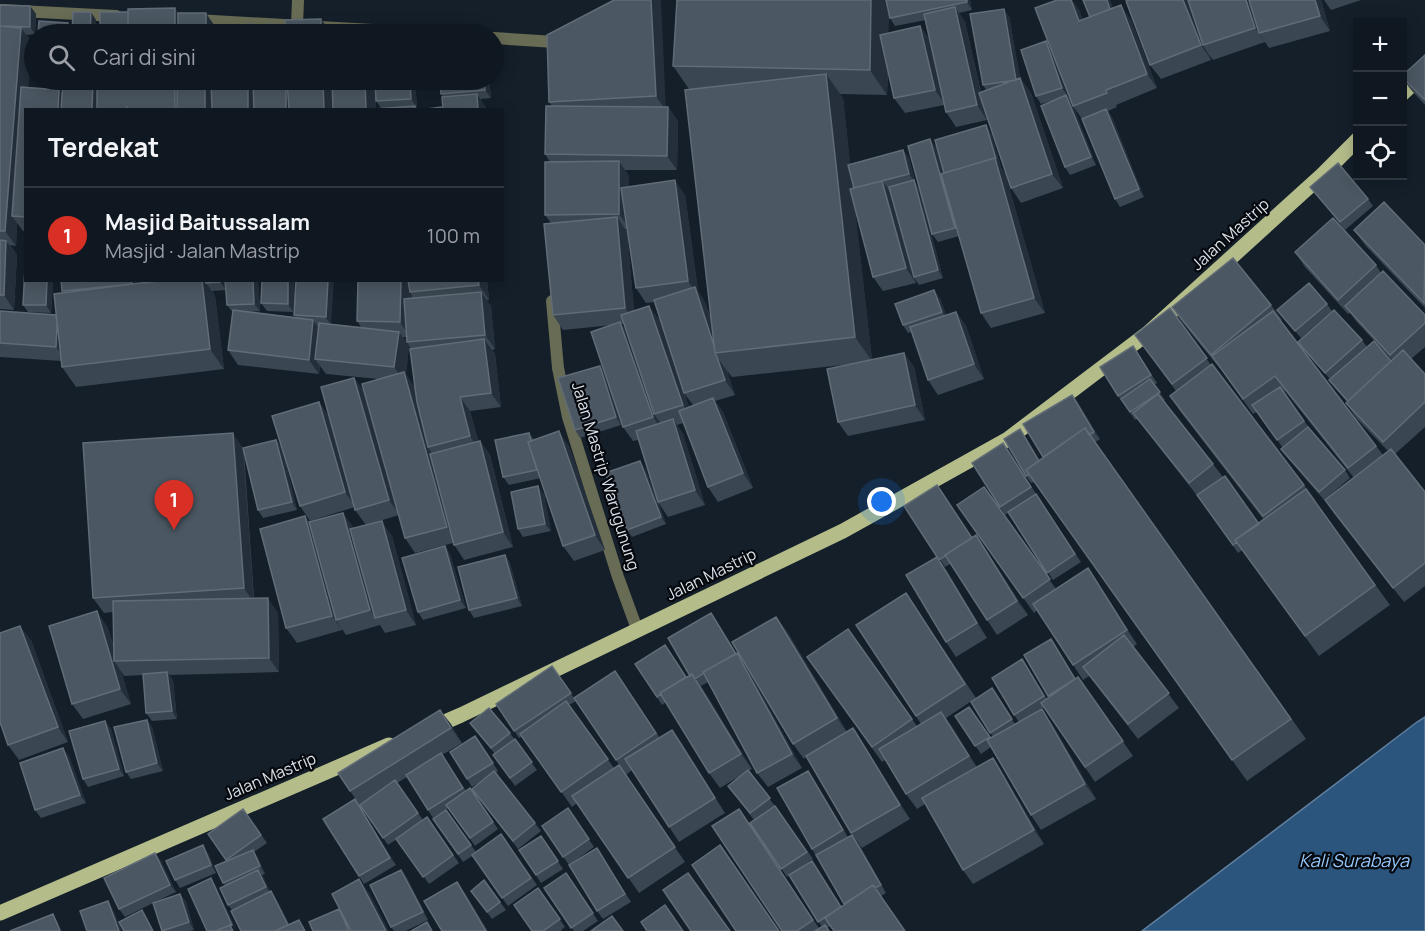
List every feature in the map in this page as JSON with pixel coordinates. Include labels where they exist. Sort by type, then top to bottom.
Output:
[{"type":"main road","points":[[1407,89],[1425,72]]},
{"type":"main road","name":"Jalan Mastrip","points":[[0,913],[461,715],[843,531],[1008,439],[1148,333],[1353,144]]},
{"type":"street","points":[[178,19],[297,24],[298,0]]},
{"type":"street","points":[[0,10],[130,16]]},
{"type":"street","points":[[504,40],[554,48],[571,34]]},
{"type":"street","name":"Jalan Mastrip Warugunung","points":[[552,292],[558,368],[567,417],[637,629]]},
{"type":"water","name":"Kali Surabaya","points":[[1425,717],[1425,931],[1142,931],[1417,722]]},
{"type":"building","points":[[614,0],[651,0],[656,96],[549,102],[547,35]]},
{"type":"building","points":[[677,0],[871,0],[870,70],[673,66]]},
{"type":"building","points":[[886,0],[967,0],[967,2],[890,18]]},
{"type":"building","points":[[1057,0],[1071,0],[1079,21],[1121,5],[1147,74],[1073,106],[1035,8]]},
{"type":"building","points":[[1083,0],[1107,0],[1110,9],[1090,17]]},
{"type":"building","points":[[1183,0],[1201,45],[1150,65],[1126,1]]},
{"type":"building","points":[[1188,0],[1246,0],[1255,28],[1203,45]]},
{"type":"building","points":[[1249,0],[1315,0],[1320,16],[1259,33]]},
{"type":"building","points":[[0,5],[30,6],[30,24],[24,24],[24,27],[0,26]]},
{"type":"building","points":[[955,7],[977,105],[946,112],[924,14]]},
{"type":"building","points":[[175,8],[175,24],[128,24],[128,9]]},
{"type":"building","points":[[1004,9],[1016,80],[983,85],[970,14]]},
{"type":"building","points":[[73,12],[91,12],[90,24],[72,24]]},
{"type":"building","points":[[100,12],[128,12],[128,24],[100,24]]},
{"type":"building","points":[[178,13],[206,13],[206,24],[178,24]]},
{"type":"building","points":[[321,19],[321,24],[285,24],[285,20]]},
{"type":"building","points":[[39,21],[68,23],[68,24],[39,24]]},
{"type":"building","points":[[0,26],[21,28],[5,231],[0,231]]},
{"type":"building","points":[[920,26],[935,90],[894,98],[880,35]]},
{"type":"building","points":[[1046,41],[1062,88],[1036,96],[1021,50]]},
{"type":"building","points":[[1425,55],[1425,100],[1407,82],[1407,71]]},
{"type":"building","points":[[826,74],[855,337],[715,353],[685,90]]},
{"type":"building","points":[[1020,78],[1052,174],[1011,188],[979,93]]},
{"type":"building","points":[[21,87],[24,87],[24,90],[59,90],[58,108],[24,108],[24,217],[12,216]]},
{"type":"building","points":[[62,90],[93,90],[92,108],[61,108]]},
{"type":"building","points":[[97,90],[175,90],[175,108],[97,108]]},
{"type":"building","points":[[177,90],[205,90],[205,108],[177,108]]},
{"type":"building","points":[[211,90],[248,90],[248,108],[212,108]]},
{"type":"building","points":[[253,90],[286,90],[286,108],[254,108]]},
{"type":"building","points":[[288,90],[323,90],[324,108],[289,108]]},
{"type":"building","points":[[332,90],[365,90],[366,108],[333,108]]},
{"type":"building","points":[[375,90],[411,90],[411,99],[376,101]]},
{"type":"building","points":[[441,90],[485,90],[441,94]]},
{"type":"building","points":[[477,94],[478,108],[443,108],[442,97]]},
{"type":"building","points":[[1066,95],[1091,157],[1065,167],[1041,106]]},
{"type":"building","points":[[415,106],[415,108],[388,108]]},
{"type":"building","points":[[546,106],[668,107],[667,156],[545,154]]},
{"type":"building","points":[[1106,109],[1139,189],[1115,199],[1082,119]]},
{"type":"building","points":[[986,125],[996,159],[944,173],[935,140]]},
{"type":"building","points":[[930,139],[955,228],[932,234],[908,146]]},
{"type":"building","points":[[903,150],[909,174],[854,188],[848,165]]},
{"type":"building","points":[[995,158],[1034,298],[981,313],[941,174]]},
{"type":"building","points":[[619,161],[619,214],[545,215],[545,162]]},
{"type":"building","points":[[1338,163],[1368,199],[1340,222],[1310,187]]},
{"type":"building","points":[[675,180],[688,281],[636,288],[621,188]]},
{"type":"building","points":[[914,180],[938,270],[914,277],[889,187]]},
{"type":"building","points":[[882,181],[906,268],[873,277],[850,189]]},
{"type":"building","points":[[1384,202],[1425,245],[1424,303],[1354,230]]},
{"type":"building","points":[[617,217],[625,308],[553,315],[544,224]]},
{"type":"building","points":[[1333,218],[1376,265],[1338,300],[1295,252]]},
{"type":"building","points":[[0,240],[6,241],[4,295],[0,295]]},
{"type":"building","points":[[1233,258],[1271,305],[1211,355],[1172,307]]},
{"type":"building","points":[[1383,271],[1425,315],[1425,323],[1390,355],[1345,306]]},
{"type":"building","points":[[24,282],[47,282],[46,305],[23,305]]},
{"type":"building","points":[[61,282],[132,282],[132,284],[62,291]]},
{"type":"building","points":[[149,282],[202,282],[210,349],[62,367],[54,294]]},
{"type":"building","points":[[225,282],[253,282],[254,304],[227,305]]},
{"type":"building","points":[[262,282],[288,282],[288,304],[261,303]]},
{"type":"building","points":[[296,282],[328,282],[326,317],[294,315]]},
{"type":"building","points":[[358,282],[401,282],[400,322],[357,321]]},
{"type":"building","points":[[408,282],[478,282],[479,285],[410,292]]},
{"type":"building","points":[[1309,283],[1327,304],[1295,331],[1277,310]]},
{"type":"building","points":[[695,287],[725,380],[684,393],[654,300]]},
{"type":"building","points":[[934,290],[942,312],[903,325],[895,304]]},
{"type":"building","points":[[481,292],[485,335],[407,342],[404,299]]},
{"type":"building","points":[[649,306],[683,405],[654,414],[621,315]]},
{"type":"building","points":[[1170,308],[1207,358],[1172,384],[1135,335]]},
{"type":"building","points":[[233,310],[313,320],[309,360],[228,350]]},
{"type":"building","points":[[1334,310],[1362,340],[1325,373],[1298,342]]},
{"type":"building","points":[[0,311],[56,315],[56,347],[0,343]]},
{"type":"building","points":[[1273,311],[1376,446],[1348,468],[1275,376],[1243,399],[1212,356]]},
{"type":"building","points":[[956,312],[974,364],[928,380],[910,327]]},
{"type":"building","points":[[620,322],[653,417],[623,427],[591,332]]},
{"type":"building","points":[[319,323],[399,332],[394,367],[315,359]]},
{"type":"building","points":[[484,339],[491,393],[460,397],[470,436],[428,447],[417,402],[410,349]]},
{"type":"building","points":[[1374,341],[1391,361],[1348,401],[1329,380]]},
{"type":"building","points":[[1133,346],[1151,375],[1118,396],[1100,367]]},
{"type":"building","points":[[1403,350],[1425,374],[1425,402],[1383,442],[1346,403]]},
{"type":"building","points":[[904,353],[915,405],[838,422],[827,369]]},
{"type":"building","points":[[1212,364],[1304,485],[1263,516],[1170,396]]},
{"type":"building","points":[[600,366],[616,417],[575,430],[558,378]]},
{"type":"building","points":[[404,372],[447,527],[405,538],[362,384]]},
{"type":"building","points":[[354,378],[389,500],[355,510],[321,387]]},
{"type":"building","points":[[1150,379],[1160,392],[1130,412],[1121,399]]},
{"type":"building","points":[[1280,387],[1304,421],[1277,440],[1252,405]]},
{"type":"building","points":[[1158,394],[1213,464],[1189,483],[1133,413]]},
{"type":"building","points":[[1072,395],[1094,432],[1089,435],[1085,428],[1043,457],[1023,424]]},
{"type":"building","points":[[713,398],[743,473],[708,487],[679,411]]},
{"type":"building","points":[[319,402],[345,492],[300,506],[272,416]]},
{"type":"building","points":[[673,419],[695,490],[658,502],[636,431]]},
{"type":"building","points":[[1308,427],[1345,470],[1319,492],[1281,449]]},
{"type":"building","points":[[1085,428],[1291,719],[1232,760],[1026,470]]},
{"type":"building","points":[[1020,429],[1039,461],[1026,470],[1029,474],[1026,476],[1004,439]]},
{"type":"building","points":[[559,431],[595,535],[563,546],[528,442]]},
{"type":"building","points":[[233,433],[244,588],[93,598],[83,443]]},
{"type":"building","points":[[529,433],[531,441],[528,442],[537,470],[503,477],[495,440]]},
{"type":"building","points":[[276,440],[292,502],[258,510],[243,448]]},
{"type":"building","points":[[480,441],[503,532],[454,545],[430,454]]},
{"type":"building","points":[[1003,443],[1031,487],[1000,507],[972,463]]},
{"type":"building","points":[[1391,449],[1425,492],[1425,563],[1393,588],[1325,500]]},
{"type":"building","points":[[640,461],[661,517],[627,530],[605,473]]},
{"type":"building","points":[[1225,476],[1259,524],[1235,540],[1237,542],[1233,545],[1197,495]]},
{"type":"building","points":[[937,485],[972,538],[939,560],[904,506]]},
{"type":"building","points":[[538,486],[545,524],[518,529],[511,492]]},
{"type":"building","points":[[984,487],[1050,579],[1023,598],[957,505]]},
{"type":"building","points":[[1306,489],[1375,585],[1305,636],[1235,540]]},
{"type":"building","points":[[1036,494],[1075,554],[1047,573],[1008,512]]},
{"type":"building","points":[[343,513],[370,610],[336,620],[309,522]]},
{"type":"building","points":[[305,516],[332,616],[286,628],[260,529]]},
{"type":"building","points":[[382,521],[406,610],[375,618],[350,529]]},
{"type":"building","points":[[976,535],[1017,601],[987,620],[945,555]]},
{"type":"building","points":[[445,546],[460,600],[418,612],[402,558]]},
{"type":"building","points":[[505,555],[517,598],[469,610],[458,567]]},
{"type":"building","points":[[937,557],[977,623],[946,642],[906,575]]},
{"type":"building","points":[[1088,568],[1127,630],[1073,665],[1033,604]]},
{"type":"building","points":[[906,593],[965,684],[916,716],[856,625]]},
{"type":"building","points":[[268,598],[269,658],[114,661],[113,601]]},
{"type":"building","points":[[97,611],[120,689],[72,704],[49,626]]},
{"type":"building","points":[[711,613],[736,654],[703,672],[695,679],[692,674],[690,676],[668,638]]},
{"type":"building","points":[[776,617],[837,718],[793,744],[732,642]]},
{"type":"building","points":[[20,626],[58,727],[8,745],[0,722],[0,633]]},
{"type":"building","points":[[848,629],[912,719],[872,747],[807,657]]},
{"type":"building","points":[[1124,635],[1169,693],[1128,724],[1083,667]]},
{"type":"building","points":[[1051,639],[1075,679],[1048,696],[1024,655]]},
{"type":"building","points":[[665,645],[686,677],[657,697],[635,664]]},
{"type":"building","points":[[737,653],[792,754],[757,773],[703,672]]},
{"type":"building","points":[[1022,659],[1044,696],[1014,715],[992,678]]},
{"type":"building","points":[[552,666],[571,693],[514,731],[496,704]]},
{"type":"building","points":[[615,671],[656,733],[616,760],[574,698]]},
{"type":"building","points":[[167,672],[172,711],[146,713],[143,674]]},
{"type":"building","points":[[692,674],[741,754],[709,773],[660,693]]},
{"type":"building","points":[[1078,677],[1123,741],[1085,767],[1041,703]]},
{"type":"building","points":[[992,688],[1012,719],[990,733],[971,702]]},
{"type":"building","points":[[566,701],[608,759],[561,792],[520,734]]},
{"type":"building","points":[[969,707],[990,737],[975,746],[955,716]]},
{"type":"building","points":[[489,708],[510,733],[491,748],[470,723]]},
{"type":"building","points":[[1042,709],[1085,784],[1031,815],[987,740]]},
{"type":"building","points":[[440,710],[451,728],[350,791],[338,773]]},
{"type":"building","points":[[941,712],[969,756],[906,794],[879,749]]},
{"type":"building","points":[[147,720],[157,763],[126,772],[114,727]]},
{"type":"building","points":[[105,721],[119,769],[83,779],[69,731]]},
{"type":"building","points":[[853,728],[900,805],[851,833],[806,756]]},
{"type":"building","points":[[672,730],[715,798],[669,827],[625,759]]},
{"type":"building","points":[[475,736],[493,763],[467,779],[450,752]]},
{"type":"building","points":[[515,739],[532,762],[510,778],[493,755]]},
{"type":"building","points":[[63,748],[80,795],[35,810],[20,763]]},
{"type":"building","points":[[441,753],[463,788],[428,810],[406,775]]},
{"type":"building","points":[[993,758],[1034,830],[963,870],[922,798]]},
{"type":"building","points":[[619,765],[675,847],[628,878],[572,796]]},
{"type":"building","points":[[748,770],[770,798],[750,813],[728,786]]},
{"type":"building","points":[[494,771],[535,823],[513,841],[472,789]]},
{"type":"building","points":[[808,771],[843,830],[812,849],[777,788]]},
{"type":"building","points":[[395,780],[418,813],[383,838],[360,805]]},
{"type":"building","points":[[470,788],[493,822],[470,838],[446,805]]},
{"type":"building","points":[[355,799],[390,858],[359,876],[323,819]]},
{"type":"building","points":[[775,806],[807,852],[781,869],[750,823]]},
{"type":"building","points":[[568,808],[589,839],[563,857],[542,826]]},
{"type":"building","points":[[243,809],[261,835],[226,860],[208,834]]},
{"type":"building","points":[[739,809],[813,920],[797,931],[782,931],[712,826]]},
{"type":"building","points":[[446,810],[471,845],[458,854],[433,819]]},
{"type":"building","points":[[427,817],[453,855],[423,877],[396,839]]},
{"type":"building","points":[[501,834],[531,878],[502,898],[472,855]]},
{"type":"building","points":[[852,835],[881,885],[875,888],[873,885],[844,904],[816,855]]},
{"type":"building","points":[[541,836],[558,861],[536,875],[519,850]]},
{"type":"building","points":[[203,845],[211,865],[175,880],[166,861]]},
{"type":"building","points":[[720,845],[779,931],[736,931],[692,865]]},
{"type":"building","points":[[597,848],[625,894],[597,911],[569,865]]},
{"type":"building","points":[[253,850],[260,866],[223,883],[215,866]]},
{"type":"building","points":[[155,853],[170,885],[119,909],[104,878]]},
{"type":"building","points":[[812,861],[841,907],[818,922],[789,875]]},
{"type":"building","points":[[258,870],[266,887],[228,905],[220,888]]},
{"type":"building","points":[[401,870],[423,912],[391,927],[370,885]]},
{"type":"building","points":[[566,873],[593,913],[571,928],[544,888]]},
{"type":"building","points":[[688,873],[730,931],[691,931],[663,890]]},
{"type":"building","points":[[211,878],[232,925],[216,931],[207,931],[188,889]]},
{"type":"building","points":[[359,879],[386,931],[351,931],[332,894]]},
{"type":"building","points":[[484,880],[500,902],[487,912],[471,891]]},
{"type":"building","points":[[457,882],[486,931],[442,931],[424,901]]},
{"type":"building","points":[[873,885],[905,931],[834,931],[825,918]]},
{"type":"building","points":[[538,888],[560,919],[543,931],[532,931],[514,905]]},
{"type":"building","points":[[271,891],[288,925],[275,931],[241,931],[231,911]]},
{"type":"building","points":[[180,894],[189,922],[162,931],[153,903]]},
{"type":"building","points":[[108,901],[119,931],[87,931],[80,911]]},
{"type":"building","points":[[665,905],[683,931],[647,931],[641,922]]},
{"type":"building","points":[[339,909],[349,931],[313,931],[309,922]]},
{"type":"building","points":[[142,910],[153,931],[124,931],[119,922]]},
{"type":"building","points":[[53,914],[60,931],[10,931]]},
{"type":"building","points":[[612,916],[623,931],[591,931]]},
{"type":"building","points":[[299,920],[305,931],[275,931]]},
{"type":"building","points":[[427,922],[432,931],[411,931]]},
{"type":"building","points":[[230,925],[233,931],[216,931]]},
{"type":"building","points":[[825,925],[829,931],[815,931]]},
{"type":"place","name":"Masjid Baitussalam","points":[[174,530]]}]
